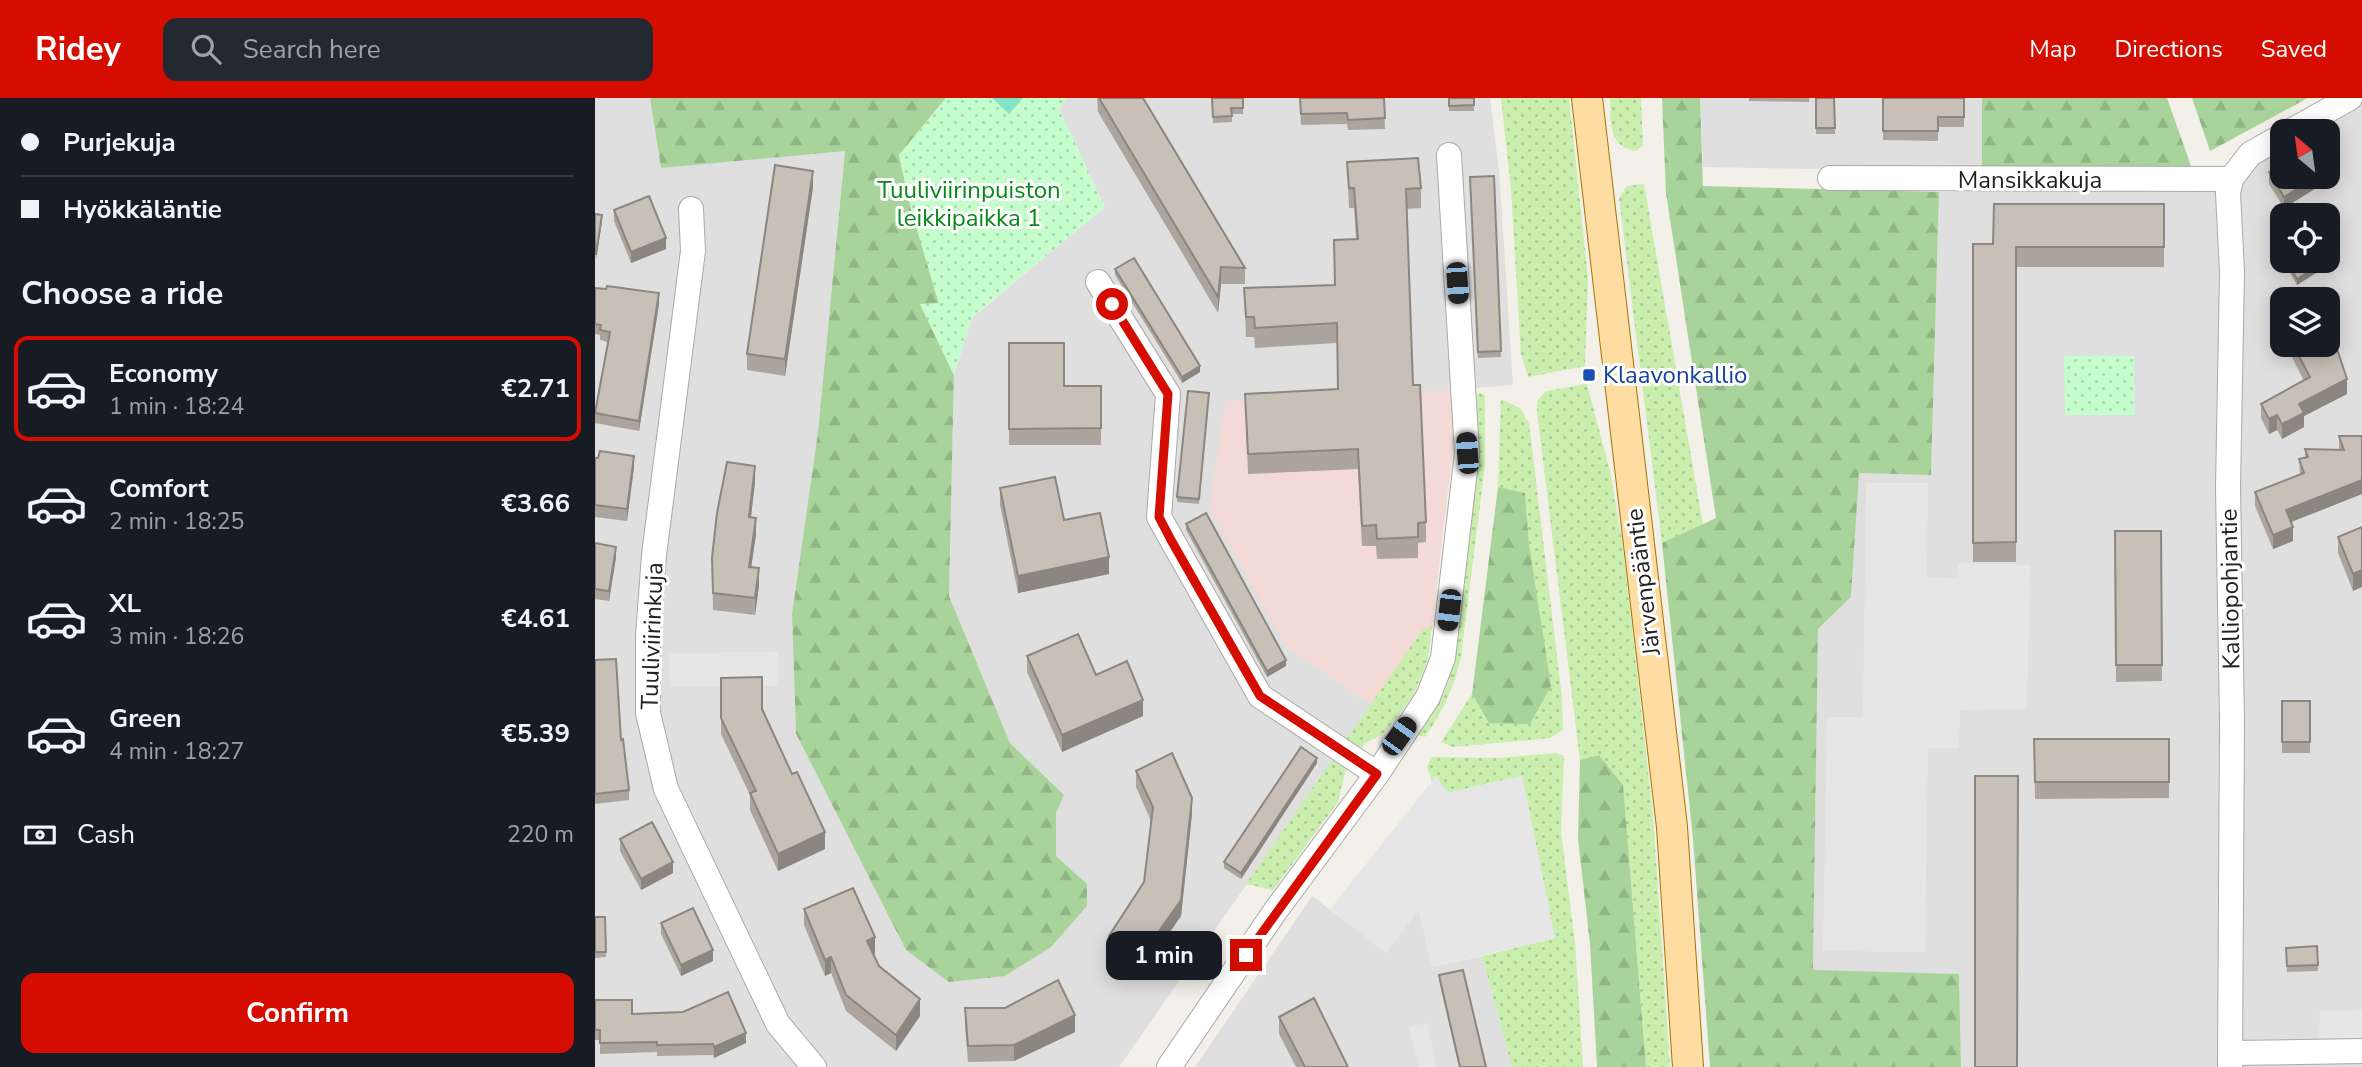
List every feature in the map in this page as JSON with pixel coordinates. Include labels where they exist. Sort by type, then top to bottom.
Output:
[{"type":"main road","name":"Järvenpääntie","points":[[1587,98],[1672,827],[1688,1067]]},
{"type":"street","points":[[2312,119],[2350,98]]},
{"type":"street","points":[[2231,179],[2250,154],[2270,143]]},
{"type":"street","points":[[1169,1067],[1276,910],[1377,774],[1427,697],[1443,658],[1467,453],[1449,155]]},
{"type":"street","name":"Mansikkakuja","points":[[1830,178],[2231,179]]},
{"type":"street","name":"Kalliopohjantie","points":[[2231,179],[2228,192],[2232,272],[2228,486],[2231,1060]]},
{"type":"street","name":"Tuuliviirinkuja","points":[[691,209],[693,251],[651,596],[648,713],[666,789],[778,1024],[814,1067]]},
{"type":"street","points":[[1098,282],[1168,394],[1159,517],[1246,673],[1260,696],[1377,774]]},
{"type":"street","points":[[2231,1060],[2362,1051]]},
{"type":"shaded area","points":[[595,98],[650,98],[661,168],[845,150],[818,432],[792,614],[796,734],[906,950],[1087,884],[1056,856],[1056,813],[1064,795],[1010,743],[949,596],[954,375],[972,318],[1105,207],[1059,109],[1067,98],[1490,98],[1499,170],[1513,385],[1452,390],[1286,646],[1372,705],[1119,1067],[595,1067]]},
{"type":"shaded area","points":[[1700,98],[1982,98],[1982,172],[1703,167]]},
{"type":"shaded area","points":[[2362,100],[2362,1067],[1961,1067],[1959,974],[1813,971],[1818,629],[1851,597],[1858,473],[1931,474],[1939,192],[2196,189],[2270,151],[2270,189],[2340,189],[2340,119],[2328,119]]},
{"type":"shaded area","points":[[1452,390],[1454,439],[1432,627],[1423,630],[1372,705],[1286,646],[1209,508],[1226,401]]},
{"type":"shaded area","points":[[1866,483],[1928,483],[1927,577],[1958,578],[1958,563],[2030,565],[2027,709],[1960,710],[1959,748],[1928,748],[1925,952],[1823,951],[1827,717],[1863,717]]},
{"type":"shaded area","points":[[778,652],[778,686],[670,687],[669,653]]},
{"type":"shaded area","points":[[1436,776],[1448,793],[1522,776],[1555,938],[1432,967],[1419,910],[1386,953],[1330,909]]},
{"type":"shaded area","points":[[1312,896],[1386,952],[1419,909],[1432,967],[1482,956],[1512,1067],[1195,1067]]},
{"type":"shaded area","points":[[2362,1010],[2362,1040],[2319,1040],[2320,1011]]},
{"type":"shaded area","points":[[1427,1023],[1437,1067],[1418,1067],[1409,1027]]},
{"type":"green space","points":[[650,98],[946,98],[899,155],[911,209],[939,304],[920,304],[954,375],[949,596],[1010,743],[1064,795],[1056,813],[1056,856],[1087,884],[1087,906],[1051,947],[1005,976],[949,982],[906,950],[796,734],[792,614],[818,432],[845,151],[661,168]]},
{"type":"green space","name":"Tuuliviirinpuiston leikkipaikka 1","points":[[946,98],[1067,98],[1059,109],[1105,207],[972,317],[954,375],[920,304],[939,303],[911,209],[899,155]]},
{"type":"green space","points":[[992,98],[1023,98],[1009,114]]},
{"type":"green space","points":[[1501,98],[1569,98],[1588,278],[1585,366],[1528,377],[1521,354],[1511,189]]},
{"type":"green space","points":[[1610,98],[1641,98],[1643,145],[1637,151],[1627,149],[1616,139],[1611,124]]},
{"type":"green space","points":[[1662,98],[1700,98],[1703,186],[1939,192],[1931,475],[1859,473],[1851,597],[1818,629],[1813,970],[1959,974],[1961,1067],[1710,1067],[1693,839],[1662,543],[1716,518],[1666,193]]},
{"type":"green space","points":[[1982,98],[2167,98],[2191,166],[1982,172]]},
{"type":"green space","points":[[2192,98],[2308,98],[2210,151]]},
{"type":"green space","points":[[1644,184],[1703,525],[1662,543],[1619,198],[1627,186]]},
{"type":"green space","points":[[2064,356],[2134,356],[2135,415],[2065,415]]},
{"type":"green space","points":[[1587,384],[1610,471],[1623,547],[1653,816],[1670,1067],[1646,1067],[1623,785],[1599,755],[1580,760],[1537,412],[1537,401],[1546,391]]},
{"type":"green space","points":[[1477,395],[1485,395],[1485,465],[1461,657],[1447,699],[1425,737],[1416,735],[1444,694],[1454,664],[1478,467]]},
{"type":"green space","points":[[1501,399],[1520,408],[1529,423],[1562,698],[1563,730],[1550,738],[1453,747],[1441,742],[1472,694],[1489,723],[1529,545],[1525,493],[1498,487]]},
{"type":"green space","points":[[1498,487],[1525,493],[1529,545],[1551,686],[1530,724],[1489,723],[1472,694]]},
{"type":"green space","points":[[1432,627],[1428,659],[1413,697],[1383,734],[1365,743],[1345,772],[1338,802],[1273,890],[1246,884],[1423,629]]},
{"type":"green space","points":[[1555,753],[1564,756],[1561,832],[1575,943],[1583,1067],[1512,1067],[1482,956],[1555,938],[1522,776],[1447,793],[1436,776],[1432,781],[1427,767],[1432,757],[1498,758]]},
{"type":"green space","points":[[1599,755],[1623,785],[1646,1067],[1597,1067],[1590,944],[1578,839],[1580,760]]},
{"type":"building","points":[[1099,98],[1143,98],[1245,268],[1221,267],[1218,297]]},
{"type":"building","points":[[1212,98],[1243,98],[1243,108],[1231,108],[1232,116],[1213,117]]},
{"type":"building","points":[[1300,98],[1384,98],[1385,118],[1348,120],[1347,113],[1301,114]]},
{"type":"building","points":[[1449,98],[1474,98],[1474,105],[1449,106]]},
{"type":"building","points":[[1816,98],[1834,98],[1835,128],[1816,128]]},
{"type":"building","points":[[1883,98],[1964,98],[1964,117],[1938,117],[1938,131],[1883,131]]},
{"type":"building","points":[[1418,158],[1421,188],[1406,189],[1413,385],[1420,385],[1426,522],[1418,523],[1418,537],[1377,539],[1376,525],[1362,526],[1358,449],[1248,454],[1245,394],[1338,389],[1337,323],[1255,328],[1254,317],[1246,317],[1244,288],[1335,285],[1334,240],[1358,239],[1354,188],[1349,188],[1347,162]]},
{"type":"building","points":[[775,165],[813,171],[785,359],[747,354]]},
{"type":"building","points":[[1494,176],[1501,351],[1478,352],[1470,177]]},
{"type":"building","points":[[2279,189],[2297,189],[2284,197]]},
{"type":"building","points":[[649,196],[666,238],[631,252],[614,210]]},
{"type":"building","points":[[1994,204],[2164,204],[2164,247],[2016,247],[2016,542],[1973,543],[1973,244],[1993,244]]},
{"type":"building","points":[[595,214],[602,215],[596,254],[595,254]]},
{"type":"building","points":[[1134,258],[1200,366],[1182,377],[1115,269]]},
{"type":"building","points":[[2293,273],[2307,273],[2297,279]]},
{"type":"building","points":[[607,286],[659,293],[639,421],[595,413],[610,332],[600,330],[601,325],[595,324],[595,288],[606,289]]},
{"type":"building","points":[[1009,343],[1064,343],[1064,386],[1101,386],[1101,428],[1009,429]]},
{"type":"building","points":[[2299,357],[2340,357],[2347,379],[2299,404],[2304,413],[2282,424],[2277,415],[2269,419],[2261,404],[2310,377]]},
{"type":"building","points":[[1188,391],[1209,393],[1199,499],[1177,497]]},
{"type":"building","points":[[2339,436],[2362,436],[2362,480],[2286,510],[2293,527],[2273,535],[2255,492],[2304,473],[2299,459],[2308,457],[2305,449],[2344,450]]},
{"type":"building","points":[[600,451],[634,456],[627,509],[595,505],[595,458],[598,458]]},
{"type":"building","points":[[727,462],[755,466],[749,517],[756,518],[749,567],[759,568],[755,598],[713,593],[712,558]]},
{"type":"building","points":[[1055,477],[1064,520],[1100,513],[1109,557],[1018,576],[1000,488]]},
{"type":"building","points":[[1206,513],[1286,660],[1267,671],[1186,524]]},
{"type":"building","points":[[2362,527],[2362,570],[2353,574],[2338,537]]},
{"type":"building","points":[[2115,531],[2161,531],[2162,665],[2116,665]]},
{"type":"building","points":[[595,543],[616,547],[609,591],[595,589]]},
{"type":"building","points":[[1078,634],[1096,675],[1127,661],[1143,700],[1062,735],[1027,656]]},
{"type":"building","points":[[616,659],[621,740],[623,739],[629,790],[595,794],[595,660]]},
{"type":"building","points":[[762,677],[762,709],[792,774],[797,772],[825,832],[778,854],[750,793],[756,791],[721,718],[721,678]]},
{"type":"building","points":[[2282,701],[2310,701],[2310,742],[2282,742]]},
{"type":"building","points":[[2034,739],[2169,739],[2169,782],[2035,782]]},
{"type":"building","points":[[1301,747],[1317,758],[1241,873],[1224,862]]},
{"type":"building","points":[[1172,753],[1192,798],[1181,900],[1142,955],[1109,936],[1144,882],[1153,807],[1136,771]]},
{"type":"building","points":[[1975,776],[2018,776],[2017,1067],[1975,1067]]},
{"type":"building","points":[[652,822],[673,862],[641,879],[620,839]]},
{"type":"building","points":[[853,888],[875,937],[867,941],[879,966],[920,999],[896,1035],[846,995],[831,957],[825,960],[804,909]]},
{"type":"building","points":[[693,908],[713,950],[681,965],[661,923]]},
{"type":"building","points":[[595,917],[605,917],[606,952],[595,952]]},
{"type":"building","points":[[2317,946],[2318,965],[2287,966],[2286,948]]},
{"type":"building","points":[[1463,970],[1486,1067],[1460,1067],[1439,975]]},
{"type":"building","points":[[1058,980],[1075,1015],[1014,1045],[968,1046],[965,1008],[1005,1008]]},
{"type":"building","points":[[728,992],[746,1033],[714,1047],[713,1044],[657,1045],[657,1042],[600,1043],[600,1030],[595,1030],[595,1000],[632,1000],[632,1014],[683,1012]]},
{"type":"building","points":[[1314,998],[1348,1067],[1305,1067],[1279,1017]]},
{"type":"place","name":"Klaavonkallio","points":[[1589,375]]},
{"type":"route","points":[[1112,304],[1168,394],[1159,517],[1171,540],[1260,696],[1377,774],[1246,955]]}]
